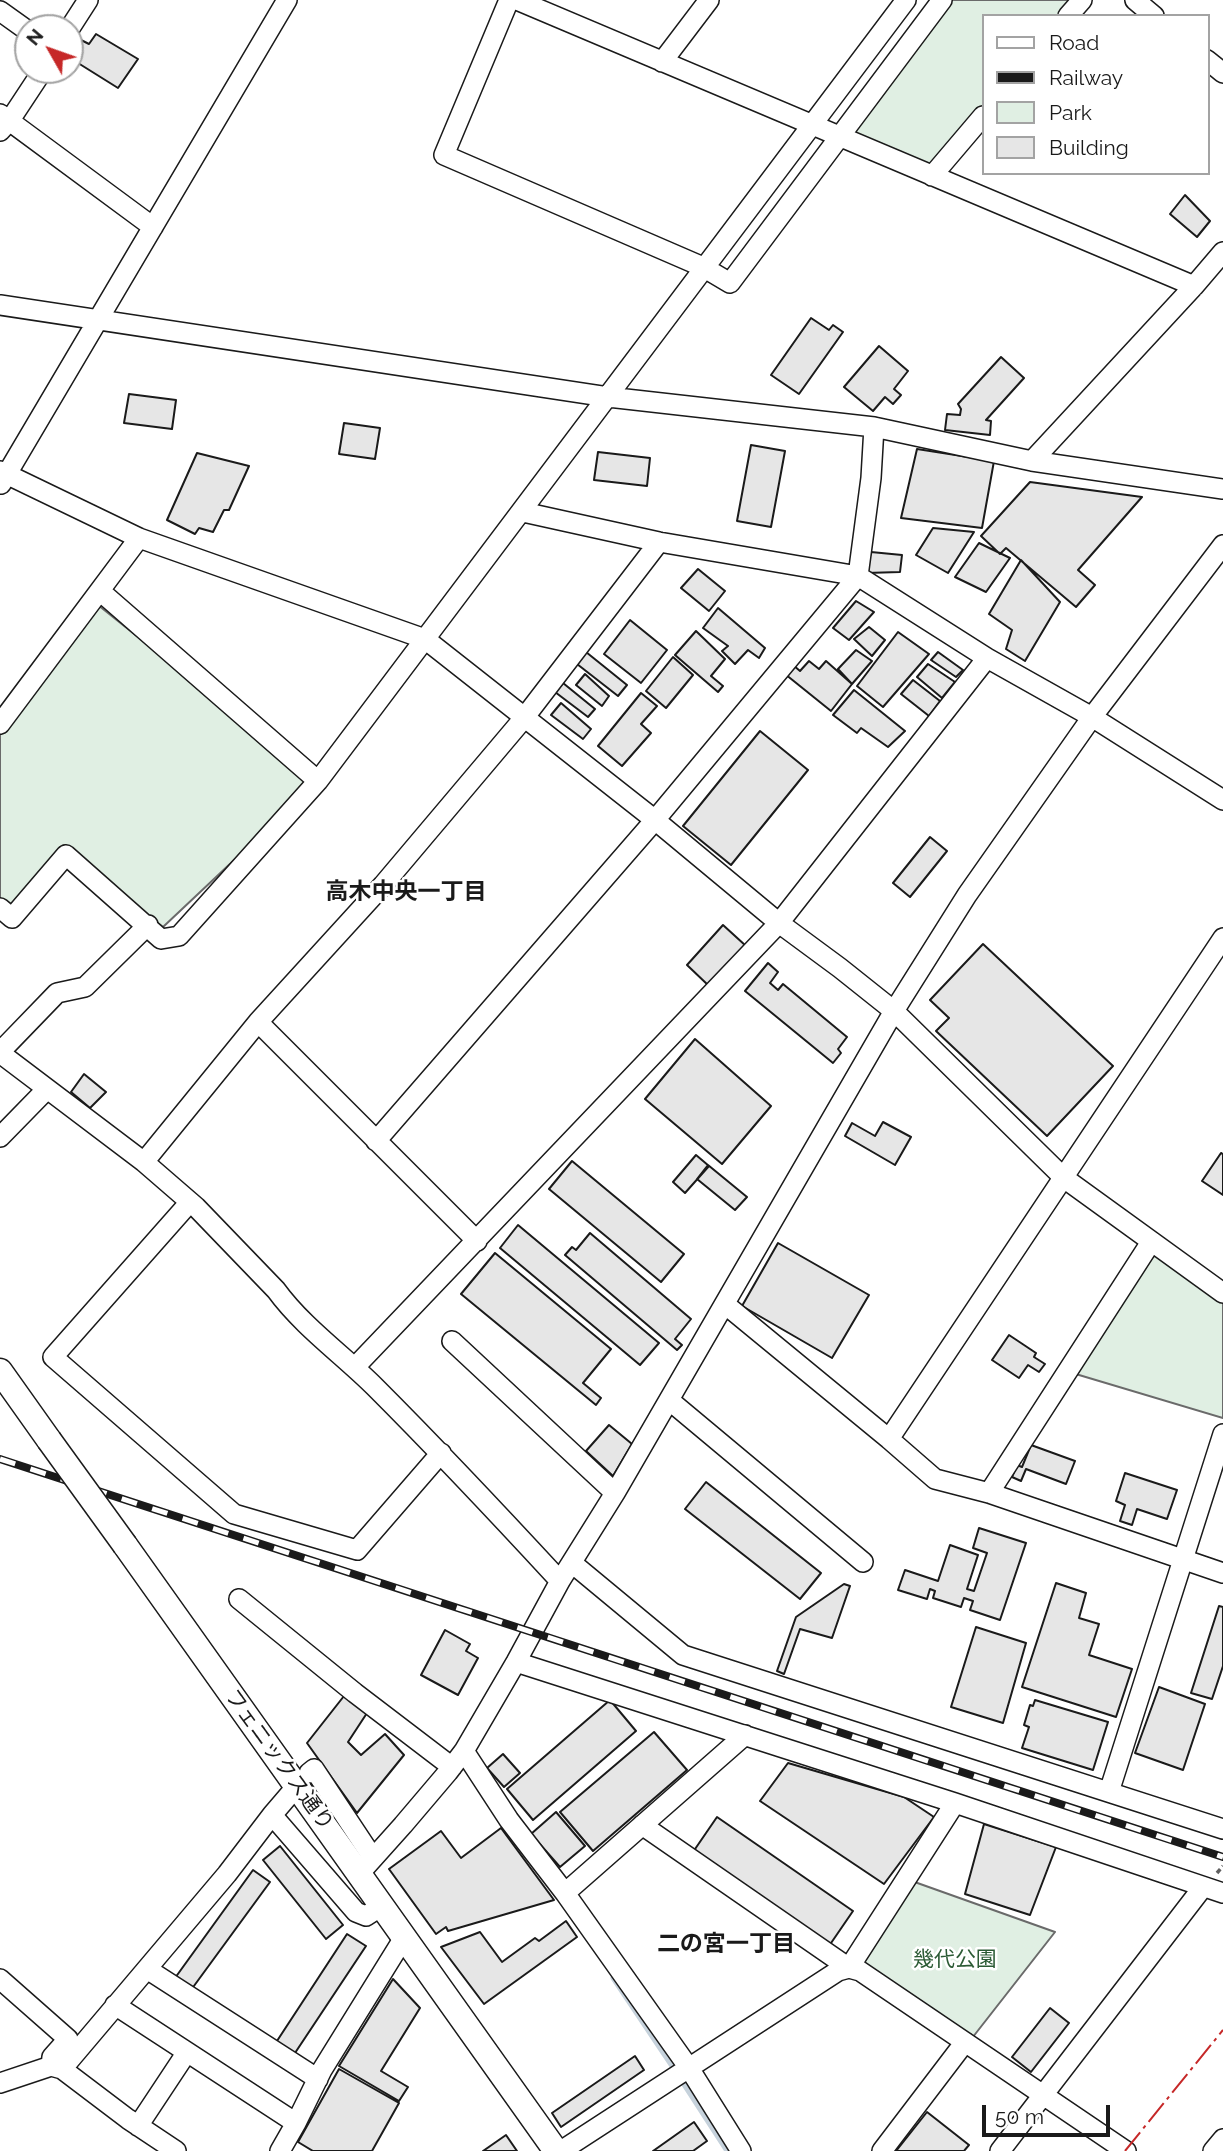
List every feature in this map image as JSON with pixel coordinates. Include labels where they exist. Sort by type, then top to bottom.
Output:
[{"type":"main road","name":"フェニックス通り","points":[[0,1371],[125,1545],[366,1866],[383,1905],[559,2151]]},
{"type":"street","points":[[287,0],[2,477],[139,538],[425,639],[655,820],[779,923],[894,1011],[1064,1178],[1223,1293]]},
{"type":"street","points":[[509,0],[444,155],[703,267],[730,283],[942,0]]},
{"type":"street","points":[[517,0],[1194,286]]},
{"type":"street","points":[[662,62],[709,0]]},
{"type":"street","points":[[4,919],[66,855],[161,939],[179,936],[318,781],[906,0]]},
{"type":"street","points":[[1070,14],[1082,0]]},
{"type":"street","points":[[1135,0],[1152,14]]},
{"type":"street","points":[[1209,62],[1223,73]]},
{"type":"street","points":[[32,84],[3,122],[153,227]]},
{"type":"street","points":[[932,176],[982,117]]},
{"type":"street","points":[[1032,461],[1223,252]]},
{"type":"street","points":[[0,304],[607,397],[874,427],[1032,461],[1223,489]]},
{"type":"street","points":[[376,1142],[655,820],[858,576],[872,478],[874,427]]},
{"type":"street","points":[[523,512],[659,542],[858,576],[988,658],[1093,717],[1223,800]]},
{"type":"street","points":[[0,724],[139,538]]},
{"type":"street","points":[[144,1162],[258,1022],[383,885],[524,718],[659,542]]},
{"type":"street","points":[[309,1773],[314,1769],[366,1866],[458,1759],[560,1581],[726,1305],[894,1011],[967,895],[1093,717],[1223,545]]},
{"type":"street","points":[[100,591],[318,781]]},
{"type":"street","points":[[355,1367],[779,923],[988,658]]},
{"type":"street","points":[[148,925],[85,987],[57,993],[0,1053],[144,1162],[190,1202],[276,1290],[287,1305],[355,1367],[441,1452],[560,1581]]},
{"type":"street","points":[[889,1439],[1223,939]]},
{"type":"street","points":[[258,1022],[477,1241]]},
{"type":"street","points":[[0,1137],[46,1090]]},
{"type":"street","points":[[190,1202],[54,1357],[234,1514],[357,1550],[441,1452]]},
{"type":"street","points":[[989,1493],[1151,1242]]},
{"type":"street","points":[[726,1305],[935,1479],[989,1493],[1223,1573]]},
{"type":"street","points":[[452,1341],[615,1493]]},
{"type":"street","points":[[669,1400],[863,1562]]},
{"type":"street","points":[[1109,1792],[1223,1434]]},
{"type":"street","points":[[572,1563],[683,1655],[1223,1829]]},
{"type":"street","points":[[239,1599],[355,1693],[458,1759],[565,1893],[690,2067],[741,2151]]},
{"type":"street","points":[[516,1662],[955,1803],[1223,1893]]},
{"type":"street","points":[[565,1893],[745,1735]]},
{"type":"street","points":[[0,2083],[56,2068],[147,1969],[290,1794]]},
{"type":"street","points":[[559,2151],[838,1971],[849,1968],[955,1803]]},
{"type":"street","points":[[272,1815],[356,1912],[366,1916],[383,1905]]},
{"type":"street","points":[[642,1825],[849,1968],[860,1971],[1126,2151]]},
{"type":"street","points":[[1000,2151],[1203,1887]]},
{"type":"street","points":[[280,2151],[318,2078],[405,1936]]},
{"type":"street","points":[[147,1969],[318,2078]]},
{"type":"street","points":[[0,1979],[68,2039],[52,2057],[56,2068],[176,2151]]},
{"type":"street","points":[[115,2005],[296,2123]]},
{"type":"street","points":[[882,2151],[965,2042]]},
{"type":"street","points":[[138,2126],[187,2052]]},
{"type":"street","points":[[1213,2151],[1223,2139]]},
{"type":"green space","points":[[941,0],[1073,0],[1062,14],[982,14],[982,113],[932,176],[844,132]]},
{"type":"green space","points":[[93,601],[318,781],[163,927],[66,856],[12,918],[0,908],[0,724]]},
{"type":"green space","points":[[1151,1242],[1223,1293],[1223,1418],[1069,1372]]},
{"type":"green space","name":"幾代公園","points":[[909,1880],[1055,1932],[969,2042],[856,1964]]},
{"type":"building","points":[[96,34],[138,59],[118,88],[84,67],[84,42],[89,44]]},
{"type":"building","points":[[1185,195],[1210,221],[1197,237],[1170,214]]},
{"type":"building","points":[[811,318],[829,330],[833,325],[843,332],[799,394],[771,375]]},
{"type":"building","points":[[879,346],[908,371],[894,389],[901,395],[893,404],[885,397],[873,411],[844,387]]},
{"type":"building","points":[[1001,357],[1024,378],[986,420],[991,421],[990,435],[945,430],[947,414],[960,415],[958,404]]},
{"type":"building","points":[[129,394],[176,400],[172,429],[124,423]]},
{"type":"building","points":[[344,423],[380,428],[375,459],[339,454]]},
{"type":"building","points":[[751,445],[785,451],[771,527],[737,521]]},
{"type":"building","points":[[917,449],[994,461],[982,528],[901,518]]},
{"type":"building","points":[[598,452],[650,458],[647,486],[594,480]]},
{"type":"building","points":[[197,453],[249,466],[229,510],[224,510],[213,532],[199,528],[195,534],[167,520]]},
{"type":"building","points":[[1030,482],[1142,497],[1078,570],[1095,585],[1076,607],[1006,548],[1000,554],[981,536]]},
{"type":"building","points":[[933,528],[974,532],[948,573],[916,555]]},
{"type":"building","points":[[979,543],[1010,558],[986,592],[955,577]]},
{"type":"building","points":[[871,552],[902,555],[900,572],[866,573]]},
{"type":"building","points":[[1021,560],[1060,602],[1025,661],[1006,649],[1012,630],[989,614]]},
{"type":"building","points":[[698,569],[725,591],[709,611],[681,588]]},
{"type":"building","points":[[856,601],[874,612],[849,640],[833,628]]},
{"type":"building","points":[[718,608],[765,648],[759,658],[748,650],[735,664],[722,651],[728,646],[703,628]]},
{"type":"building","points":[[630,620],[667,650],[641,683],[604,654]]},
{"type":"building","points":[[869,627],[885,640],[872,656],[854,639]]},
{"type":"building","points":[[696,631],[725,659],[711,676],[723,686],[718,692],[675,655]]},
{"type":"building","points":[[898,632],[929,654],[883,707],[857,686]]},
{"type":"building","points":[[856,650],[872,661],[852,684],[838,669]]},
{"type":"building","points":[[586,652],[627,685],[618,696],[577,664]]},
{"type":"building","points":[[938,652],[963,670],[956,677],[931,660]]},
{"type":"building","points":[[673,657],[693,675],[666,708],[646,691]]},
{"type":"building","points":[[809,661],[819,669],[826,661],[852,684],[831,711],[785,674],[793,665],[800,671]]},
{"type":"building","points":[[928,664],[955,682],[942,698],[917,677]]},
{"type":"building","points":[[585,674],[609,696],[602,706],[576,685]]},
{"type":"building","points":[[913,680],[940,701],[929,716],[901,694]]},
{"type":"building","points":[[563,683],[595,709],[588,717],[555,692]]},
{"type":"building","points":[[854,690],[905,731],[888,747],[861,728],[857,733],[833,715]]},
{"type":"building","points":[[641,693],[657,706],[641,724],[651,733],[622,766],[598,746]]},
{"type":"building","points":[[561,703],[591,729],[583,739],[551,715]]},
{"type":"building","points":[[760,731],[808,770],[731,865],[683,826]]},
{"type":"building","points":[[930,837],[947,851],[910,897],[893,883]]},
{"type":"building","points":[[723,925],[746,946],[709,986],[687,965]]},
{"type":"building","points":[[983,944],[1113,1066],[1047,1136],[936,1031],[949,1018],[930,1000]]},
{"type":"building","points":[[768,963],[778,972],[770,983],[778,990],[783,984],[847,1037],[838,1049],[841,1053],[833,1063],[745,991]]},
{"type":"building","points":[[695,1039],[771,1106],[722,1164],[645,1099]]},
{"type":"building","points":[[84,1074],[106,1092],[90,1108],[71,1092]]},
{"type":"building","points":[[883,1122],[911,1137],[895,1165],[845,1136],[852,1123],[875,1136]]},
{"type":"building","points":[[1221,1153],[1223,1154],[1223,1195],[1202,1181]]},
{"type":"building","points":[[696,1155],[709,1166],[685,1193],[673,1182]]},
{"type":"building","points":[[572,1161],[684,1254],[661,1282],[549,1189]]},
{"type":"building","points":[[708,1165],[747,1197],[735,1210],[697,1179]]},
{"type":"building","points":[[518,1225],[659,1343],[640,1365],[500,1248]]},
{"type":"building","points":[[590,1233],[691,1319],[675,1339],[682,1345],[677,1350],[565,1255],[572,1247],[576,1250]]},
{"type":"building","points":[[778,1243],[869,1295],[832,1358],[742,1306]]},
{"type":"building","points":[[495,1253],[611,1349],[583,1383],[601,1398],[596,1405],[461,1294]]},
{"type":"building","points":[[1009,1335],[1036,1353],[1034,1357],[1045,1364],[1039,1372],[1028,1365],[1019,1378],[992,1360]]},
{"type":"building","points":[[609,1425],[632,1444],[613,1476],[586,1451]]},
{"type":"building","points":[[1031,1445],[1075,1461],[1066,1484],[1026,1469],[1021,1481],[1012,1477],[1017,1465],[1022,1467]]},
{"type":"building","points":[[1125,1473],[1177,1490],[1167,1519],[1137,1509],[1132,1525],[1120,1521],[1125,1505],[1116,1501]]},
{"type":"building","points":[[706,1482],[821,1573],[800,1599],[685,1509]]},
{"type":"building","points":[[979,1528],[1026,1543],[1000,1620],[970,1610],[973,1601],[964,1598],[961,1607],[933,1598],[935,1591],[930,1589],[927,1599],[898,1590],[905,1570],[938,1581],[950,1545],[978,1555],[967,1589],[974,1591],[987,1553],[973,1548]]},
{"type":"building","points":[[1056,1583],[1086,1593],[1079,1618],[1099,1624],[1089,1655],[1132,1669],[1116,1717],[1022,1687]]},
{"type":"building","points":[[844,1584],[850,1586],[832,1638],[800,1629],[784,1674],[777,1671],[796,1617]]},
{"type":"building","points":[[1219,1606],[1223,1607],[1223,1666],[1212,1699],[1191,1693]]},
{"type":"building","points":[[976,1627],[1026,1643],[1003,1723],[951,1707]]},
{"type":"building","points":[[445,1630],[470,1644],[466,1651],[478,1658],[458,1695],[421,1675]]},
{"type":"building","points":[[1159,1687],[1205,1704],[1183,1770],[1135,1753]]},
{"type":"building","points":[[344,1696],[367,1713],[348,1742],[361,1755],[385,1734],[404,1755],[357,1813],[307,1743]]},
{"type":"building","points":[[610,1700],[636,1731],[533,1820],[507,1789]]},
{"type":"building","points":[[1035,1700],[1108,1722],[1093,1770],[1022,1748],[1029,1727],[1024,1725],[1030,1705],[1033,1706]]},
{"type":"building","points":[[654,1732],[687,1770],[593,1851],[560,1812]]},
{"type":"building","points":[[503,1754],[520,1773],[504,1787],[487,1768]]},
{"type":"building","points":[[788,1763],[904,1797],[934,1817],[884,1884],[760,1801]]},
{"type":"building","points":[[556,1812],[585,1846],[560,1867],[531,1834]]},
{"type":"building","points":[[717,1817],[853,1911],[829,1946],[693,1852]]},
{"type":"building","points":[[984,1824],[1056,1847],[1030,1915],[965,1894]]},
{"type":"building","points":[[501,1828],[554,1900],[448,1931],[446,1927],[436,1934],[389,1869],[441,1831],[461,1858]]},
{"type":"building","points":[[280,1846],[343,1925],[326,1939],[263,1860]]},
{"type":"building","points":[[253,1870],[270,1882],[191,1990],[175,1978]]},
{"type":"building","points":[[566,1921],[577,1937],[484,2004],[441,1947],[480,1932],[502,1962],[535,1938],[539,1941]]},
{"type":"building","points":[[347,1934],[366,1946],[293,2056],[275,2044]]},
{"type":"building","points":[[393,1979],[420,2008],[381,2071],[408,2087],[399,2101],[339,2066]]},
{"type":"building","points":[[1050,2008],[1069,2023],[1031,2072],[1012,2057]]},
{"type":"building","points":[[635,2056],[644,2070],[561,2127],[552,2113]]},
{"type":"building","points":[[339,2069],[399,2103],[372,2151],[313,2151],[298,2142]]},
{"type":"building","points":[[927,2112],[969,2145],[964,2151],[896,2151]]},
{"type":"building","points":[[694,2122],[707,2141],[693,2151],[653,2151]]},
{"type":"building","points":[[506,2135],[517,2151],[483,2151]]},
{"type":"waterway","points":[[613,1978],[676,2072]]},
{"type":"waterway","points":[[681,2080],[727,2151]]},
{"type":"railway","points":[[0,1459],[1223,1857]]},
{"type":"power","points":[[1125,2151],[1223,2030]]},
{"type":"district","name":"高木中央一丁目","points":[[406,892]]},
{"type":"district","name":"二の宮一丁目","points":[[726,1944]]}]
